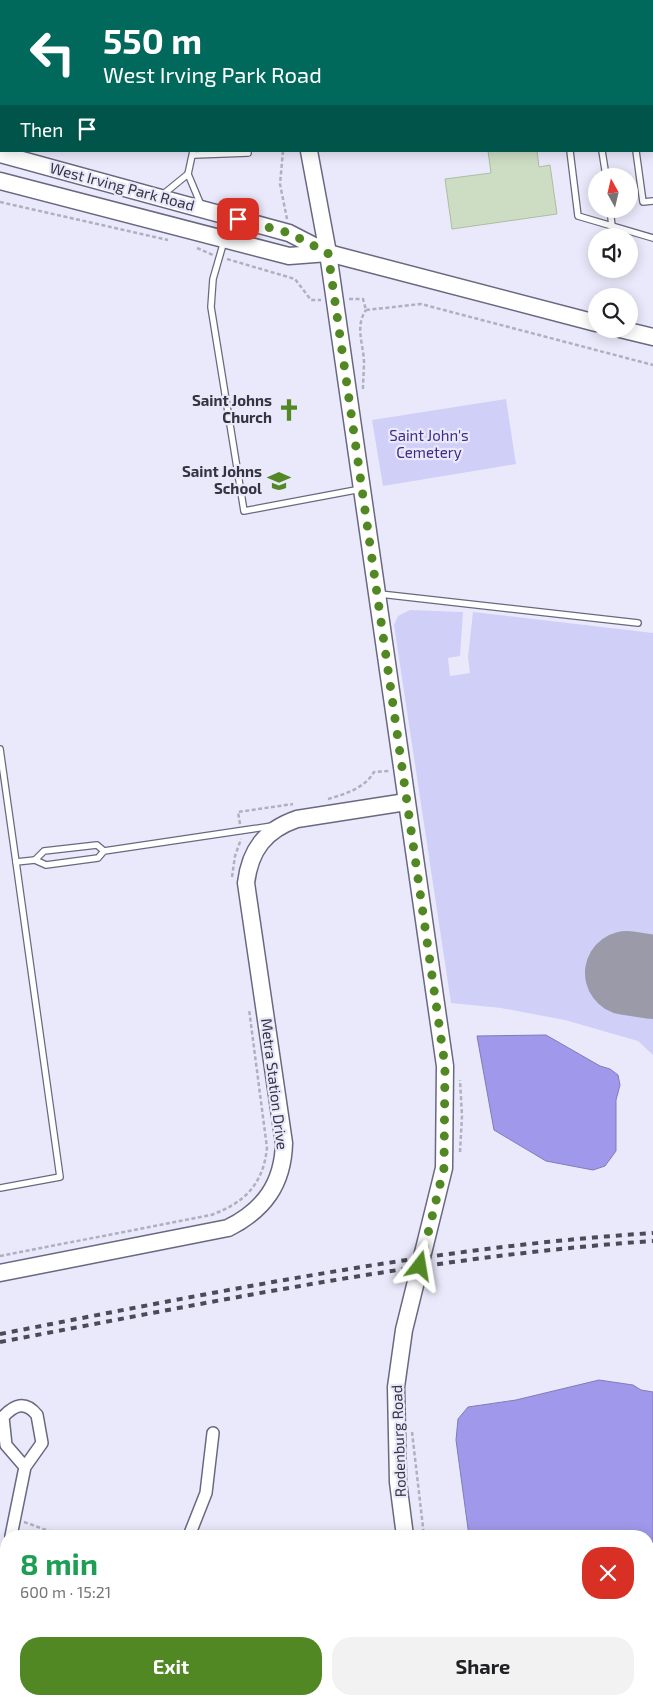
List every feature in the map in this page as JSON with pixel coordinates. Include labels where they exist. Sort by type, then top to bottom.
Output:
[{"type":"street","name":"Rodenburg Road","points":[[309,152],[328,253],[445,1066],[444,1168],[404,1330],[396,1387],[398,1482],[404,1530]]},
{"type":"street","name":"West Irving Park Road","points":[[0,154],[289,233],[328,253],[588,321]]},
{"type":"street","name":"West Irving Park Road","points":[[0,181],[289,256],[328,253]]},
{"type":"street","points":[[638,333],[653,337]]},
{"type":"street","name":"Metra Station Drive","points":[[0,1273],[228,1228],[239,1222],[268,1197],[278,1180],[283,1162],[284,1143],[246,884],[248,870],[255,852],[266,836],[280,825],[297,820],[406,802]]},
{"type":"street","points":[[12,1530],[25,1467],[42,1443],[37,1414],[26,1405],[18,1405],[11,1408],[3,1417],[3,1424],[6,1445],[25,1467]]},
{"type":"street","points":[[191,1530],[206,1493],[213,1433]]},
{"type":"lane","points":[[570,152],[578,216],[653,238]]},
{"type":"lane","points":[[602,152],[605,168]]},
{"type":"lane","points":[[636,152],[643,202],[653,201]]},
{"type":"lane","points":[[203,209],[188,174],[193,153],[248,153]]},
{"type":"lane","points":[[160,197],[188,174]]},
{"type":"lane","points":[[611,218],[612,226]]},
{"type":"lane","points":[[224,239],[213,279],[211,307],[244,511],[361,489]]},
{"type":"lane","points":[[376,593],[638,623]]},
{"type":"lane","points":[[0,749],[60,1177],[0,1188]]},
{"type":"lane","points":[[16,862],[36,860],[46,865],[98,858],[104,851],[280,825]]},
{"type":"lane","points":[[36,860],[44,851],[97,845],[104,851]]},
{"type":"path","points":[[282,195],[280,184],[283,152]]},
{"type":"path","points":[[0,202],[174,241]]},
{"type":"path","points":[[190,245],[219,257],[295,279],[311,300]]},
{"type":"path","points":[[363,299],[366,310],[421,304],[653,365]]},
{"type":"path","points":[[322,800],[356,788],[368,781],[374,772],[380,772]]},
{"type":"path","points":[[239,818],[238,812],[298,804]]},
{"type":"path","points":[[232,881],[235,856],[241,840]]},
{"type":"path","points":[[0,1256],[211,1215],[240,1202],[257,1180],[263,1168],[267,1148],[248,1007]]},
{"type":"path","points":[[412,1429],[423,1530]]},
{"type":"path","points":[[15,1520],[32,1523],[49,1530]]},
{"type":"green space","name":"Saint John's Cemetery","points":[[506,399],[516,464],[383,486],[372,420]]},
{"type":"green space","points":[[410,610],[463,612],[460,656],[448,658],[450,676],[470,673],[468,657],[473,612],[653,633],[653,948],[625,945],[617,1001],[653,1006],[653,1055],[638,1041],[565,1020],[501,1008],[451,1003],[394,625],[398,616]]},
{"type":"shaded area","points":[[546,1035],[618,1075],[620,1085],[616,1100],[616,1151],[605,1166],[593,1170],[546,1161],[494,1130],[477,1036]]},
{"type":"shaded area","points":[[599,1380],[633,1385],[641,1390],[653,1392],[653,1530],[468,1530],[456,1440],[458,1419],[468,1407],[516,1400]]},
{"type":"building","points":[[488,152],[537,152],[539,167],[550,165],[557,214],[452,229],[445,179],[491,173]]},
{"type":"runway","points":[[627,973],[653,977]]},
{"type":"railway","points":[[0,1334],[244,1287],[407,1260],[489,1249],[653,1233]]},
{"type":"railway","points":[[0,1342],[244,1296],[406,1269],[488,1257],[653,1241]]},
{"type":"place","name":"Saint Johns Church","points":[[289,410]]},
{"type":"place","name":"Saint Johns School","points":[[279,481]]},
{"type":"route","points":[[238,219],[289,233],[328,253],[398,750],[445,1066],[444,1168],[420,1266]]}]
